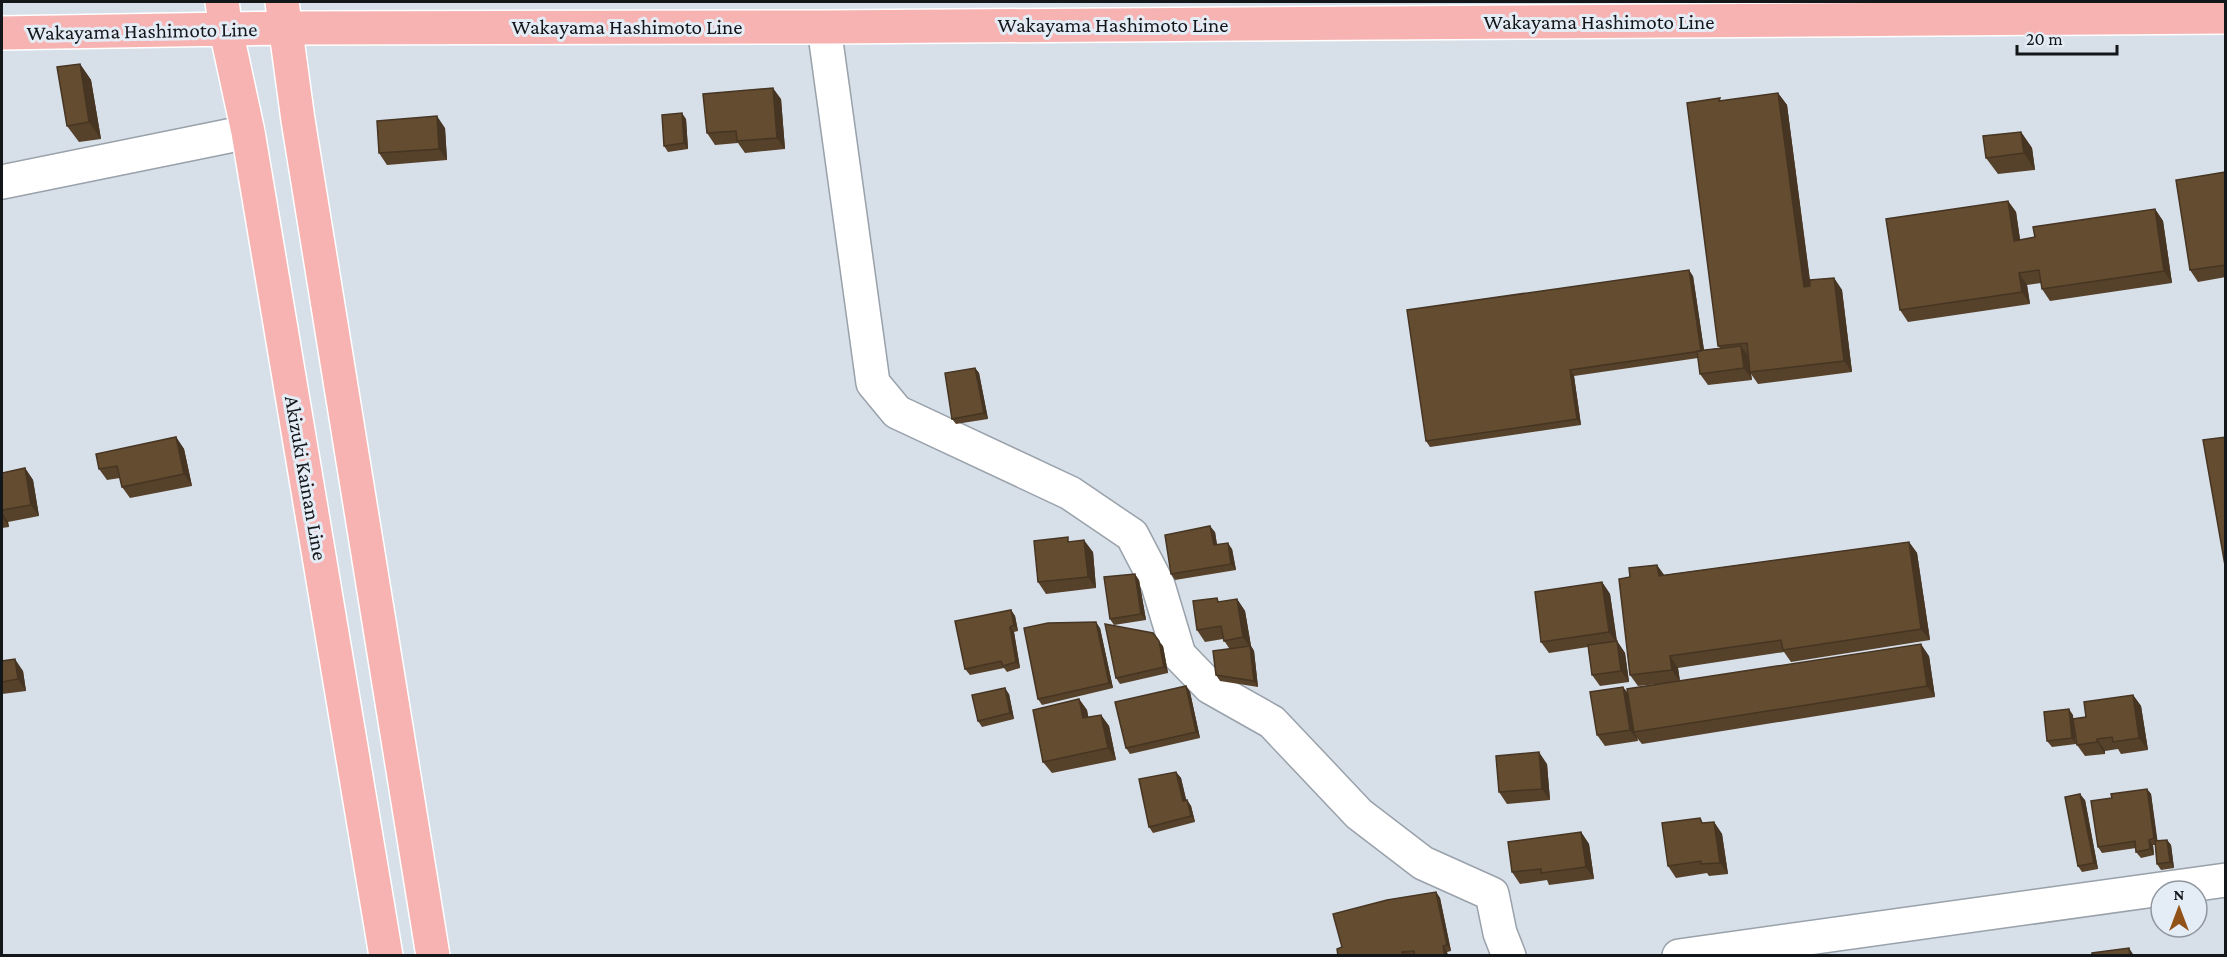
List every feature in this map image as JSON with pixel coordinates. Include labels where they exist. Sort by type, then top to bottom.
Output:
[{"type":"main road","name":"Wakayama Hashimoto Line","points":[[2,33],[224,16],[284,15],[824,27],[2226,17]]},
{"type":"main road","points":[[284,15],[298,120],[433,956]]},
{"type":"main road","name":"Akizuki Kainan Line","points":[[224,16],[248,132],[386,956]]},
{"type":"street","points":[[824,27],[873,383],[897,412],[1070,493],[1132,535],[1158,585],[1179,655],[1210,687],[1272,722],[1359,814],[1423,863],[1492,894],[1500,933],[1509,956]]},
{"type":"street","points":[[2,182],[248,132]]},
{"type":"street","points":[[1679,956],[2226,880]]},
{"type":"building","points":[[80,64],[89,122],[67,126],[57,67]]},
{"type":"building","points":[[773,88],[777,138],[737,141],[736,131],[707,133],[703,94]]},
{"type":"building","points":[[1778,93],[1804,287],[1810,286],[1810,280],[1834,278],[1844,361],[1750,372],[1747,343],[1718,346],[1687,103]]},
{"type":"building","points":[[682,113],[684,143],[664,146],[662,115]]},
{"type":"building","points":[[437,116],[439,149],[379,153],[377,121]]},
{"type":"building","points":[[2021,132],[2024,153],[1986,158],[1983,136]]},
{"type":"building","points":[[2226,172],[2226,265],[2190,270],[2176,180]]},
{"type":"building","points":[[2008,201],[2014,241],[2035,237],[2033,227],[2155,209],[2164,271],[2042,289],[2039,270],[2019,273],[2022,292],[1900,310],[1886,219]]},
{"type":"building","points":[[1689,270],[1701,351],[1570,370],[1577,419],[1426,441],[1407,310]]},
{"type":"building","points":[[1741,346],[1744,368],[1700,374],[1697,351]]},
{"type":"building","points":[[975,368],[984,413],[952,419],[945,373]]},
{"type":"building","points":[[176,437],[184,474],[122,487],[117,466],[99,469],[96,454]]},
{"type":"building","points":[[2226,437],[2226,571],[2203,440]]},
{"type":"building","points":[[25,468],[31,505],[2,510],[2,473]]},
{"type":"building","points":[[1210,526],[1214,545],[1228,543],[1231,564],[1171,574],[1165,535]]},
{"type":"building","points":[[1068,537],[1068,542],[1084,540],[1088,577],[1038,582],[1034,541]]},
{"type":"building","points":[[1909,542],[1921,629],[1783,650],[1781,640],[1670,656],[1672,670],[1630,675],[1619,579],[1630,577],[1629,568],[1657,565],[1659,576]]},
{"type":"building","points":[[1135,574],[1141,614],[1110,619],[1104,577]]},
{"type":"building","points":[[1602,582],[1609,632],[1541,642],[1535,592]]},
{"type":"building","points":[[1217,598],[1218,602],[1237,599],[1243,637],[1224,641],[1221,626],[1197,630],[1193,601]]},
{"type":"building","points":[[1011,610],[1014,625],[1010,627],[1016,662],[1003,666],[1001,661],[965,669],[955,621]]},
{"type":"building","points":[[1096,622],[1109,683],[1038,699],[1024,628],[1048,623]]},
{"type":"building","points":[[1105,624],[1153,633],[1159,641],[1164,667],[1116,678]]},
{"type":"building","points":[[1617,641],[1621,671],[1592,675],[1588,645]]},
{"type":"building","points":[[1921,644],[1927,686],[1634,732],[1627,689]]},
{"type":"building","points":[[1250,646],[1254,681],[1216,675],[1213,651]]},
{"type":"building","points":[[15,659],[18,679],[2,682],[2,661]]},
{"type":"building","points":[[1186,686],[1196,732],[1126,748],[1115,702]]},
{"type":"building","points":[[1623,687],[1630,730],[1597,735],[1590,692]]},
{"type":"building","points":[[1005,688],[1010,713],[978,721],[972,695]]},
{"type":"building","points":[[2133,695],[2139,738],[2113,742],[2112,737],[2077,745],[2073,719],[2086,717],[2084,702]]},
{"type":"building","points":[[1079,699],[1083,718],[1101,715],[1108,748],[1043,762],[1033,710]]},
{"type":"building","points":[[2069,709],[2072,738],[2047,741],[2044,712]]},
{"type":"building","points":[[1539,752],[1542,789],[1499,792],[1496,756]]},
{"type":"building","points":[[1176,772],[1183,801],[1187,800],[1191,816],[1149,827],[1139,779]]},
{"type":"building","points":[[2147,789],[2154,838],[2149,840],[2150,849],[2136,852],[2135,841],[2098,847],[2091,801],[2112,798],[2111,794]]},
{"type":"building","points":[[2080,794],[2094,863],[2078,866],[2065,797]]},
{"type":"building","points":[[1700,818],[1702,823],[1714,822],[1720,863],[1701,864],[1701,861],[1668,866],[1662,823]]},
{"type":"building","points":[[1581,832],[1586,867],[1541,873],[1541,869],[1512,872],[1508,842]]},
{"type":"building","points":[[2167,840],[2170,862],[2157,864],[2155,841]]},
{"type":"building","points":[[1436,892],[1447,945],[1443,946],[1445,956],[1415,956],[1414,951],[1402,952],[1403,956],[1338,956],[1337,949],[1342,947],[1333,914],[1387,900]]},
{"type":"building","points":[[2129,948],[2130,956],[2092,956],[2092,953]]}]
